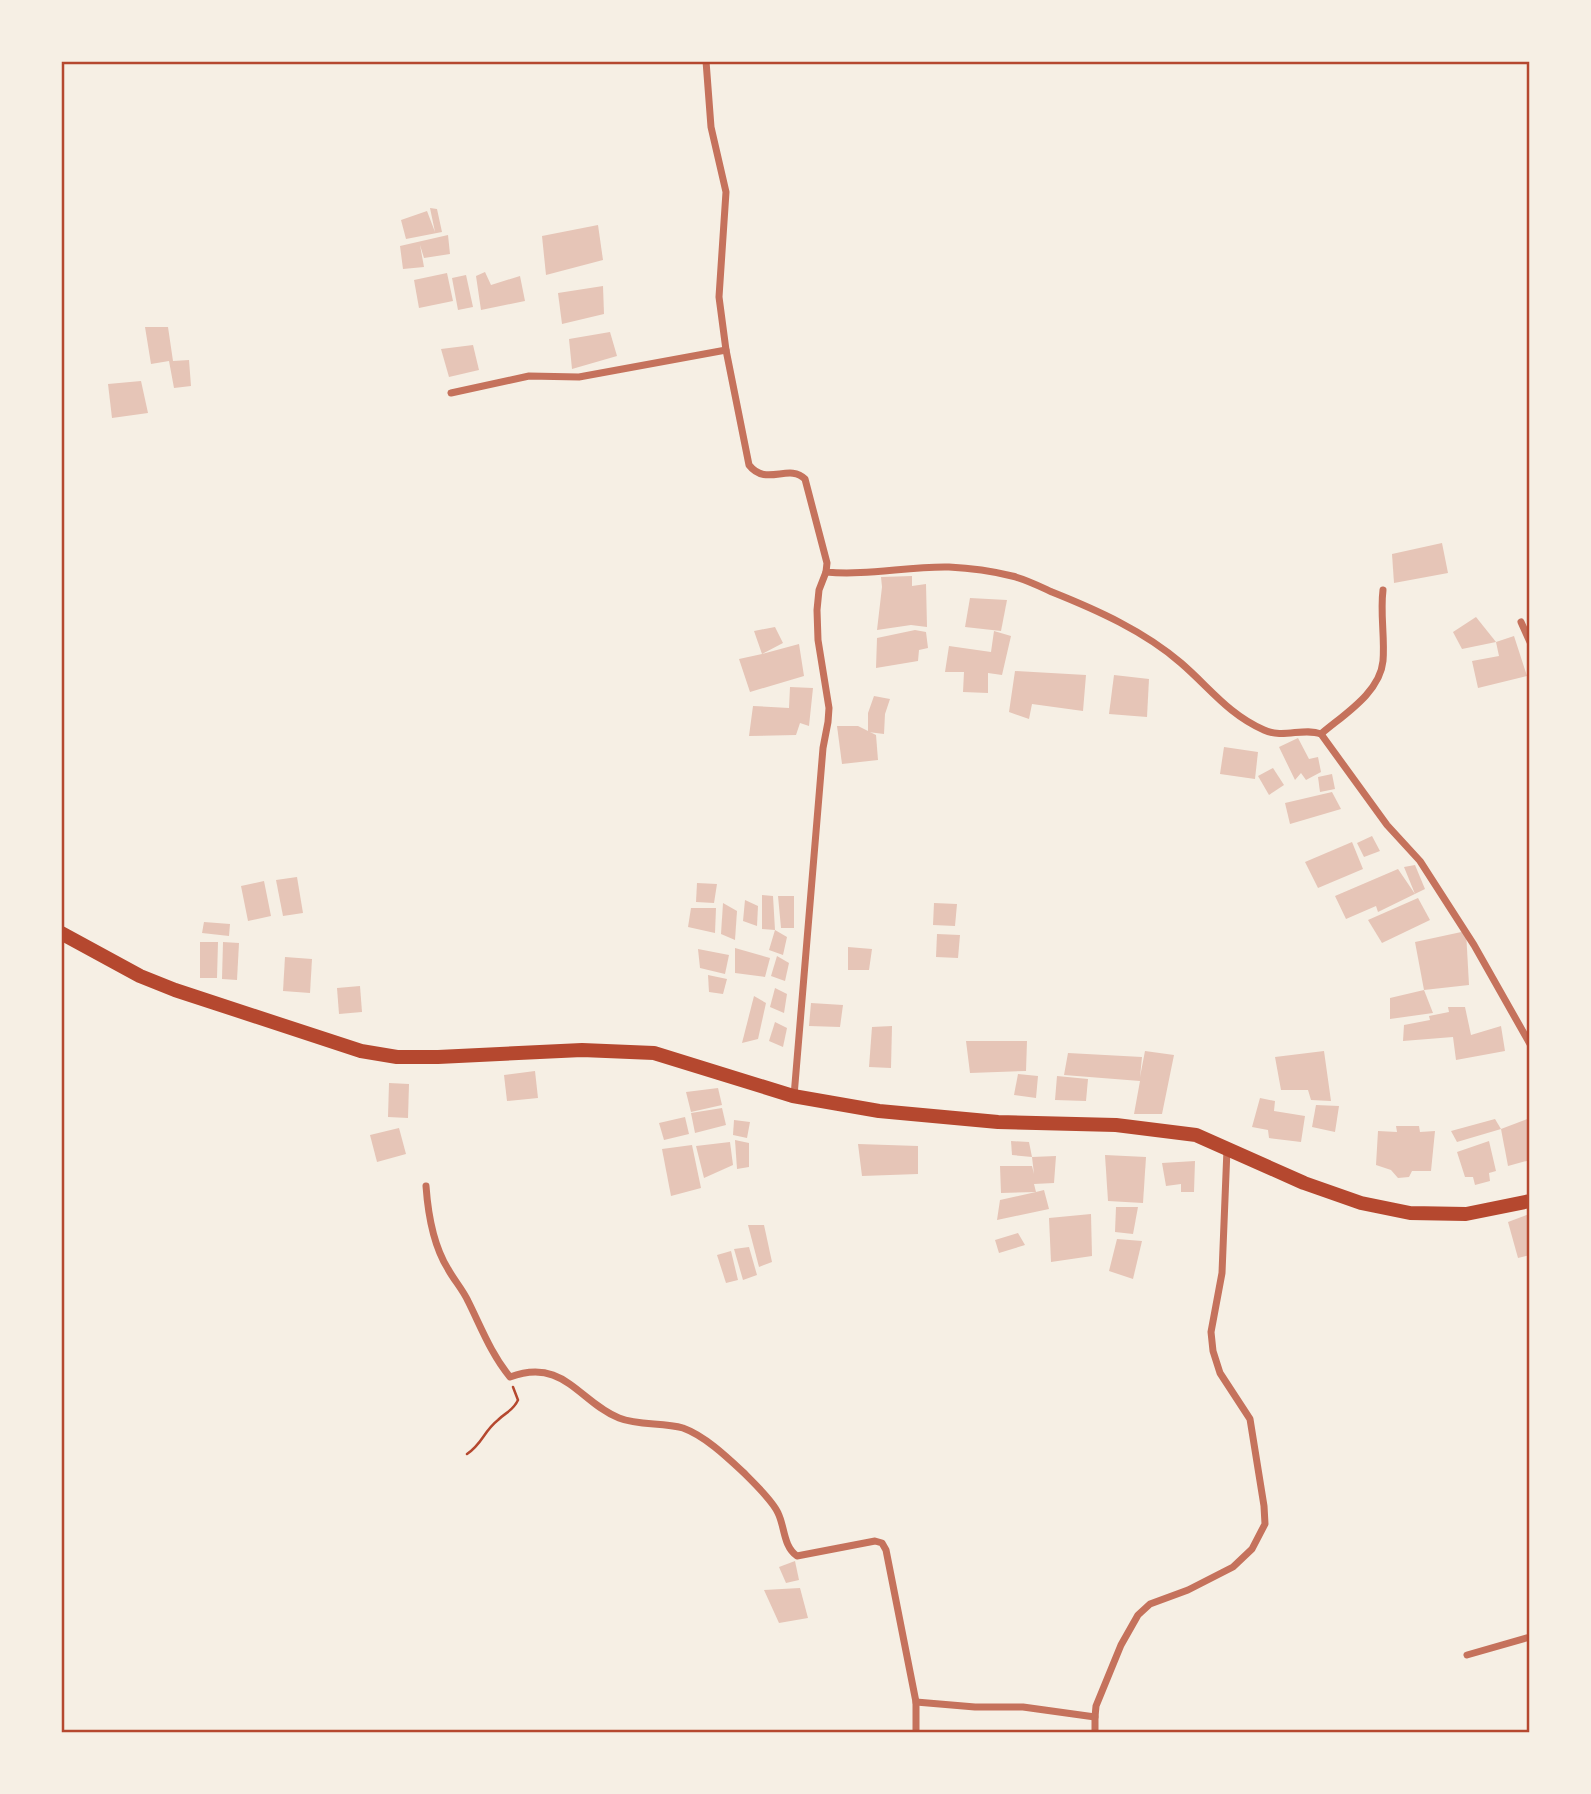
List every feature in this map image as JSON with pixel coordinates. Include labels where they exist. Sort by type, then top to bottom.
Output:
[{"type":"main road","points":[[61,933],[139,976],[361,1051],[397,1057],[439,1058],[582,1050],[654,1053],[793,1097],[879,1111],[998,1122],[1133,1126],[1196,1135],[1304,1183],[1361,1203],[1410,1213],[1466,1214],[1530,1201]]},
{"type":"street","points":[[706,61],[711,127],[726,192],[719,297],[726,350],[749,465],[754,471],[764,475],[794,473],[804,479],[827,563],[819,590],[817,610],[828,723],[823,748],[793,1097]]},
{"type":"street","points":[[451,393],[529,376],[579,377],[726,350]]},
{"type":"street","points":[[826,572],[848,574],[947,567],[1014,577],[1086,606],[1152,640],[1184,665],[1213,696],[1234,713],[1265,731],[1279,734],[1315,731],[1321,734],[1387,825],[1420,861],[1475,945],[1530,1044]]},
{"type":"street","points":[[1321,734],[1370,692],[1378,678],[1383,663],[1383,590]]},
{"type":"street","points":[[1521,622],[1530,642]]},
{"type":"street","points":[[1095,1733],[1096,1706],[1121,1645],[1138,1615],[1150,1604],[1188,1590],[1233,1567],[1252,1549],[1265,1524],[1250,1419],[1220,1373],[1213,1351],[1211,1332],[1222,1273],[1227,1148]]},
{"type":"street","points":[[426,1186],[427,1208],[446,1267],[466,1297],[495,1359],[510,1377],[522,1372],[548,1374],[569,1381],[591,1400],[620,1418],[684,1429],[713,1446],[744,1473],[778,1512],[790,1551],[797,1556],[875,1541],[881,1543],[886,1550],[916,1702],[916,1733]]},
{"type":"street","points":[[1467,1655],[1530,1637]]},
{"type":"street","points":[[916,1702],[975,1707],[1023,1707],[1095,1717]]},
{"type":"path","points":[[467,1454],[480,1445],[483,1436],[495,1422],[514,1410],[518,1400],[510,1377]]},
{"type":"building","points":[[430,208],[437,209],[442,232],[406,239],[401,220],[427,211],[435,232]]},
{"type":"building","points":[[598,225],[603,260],[546,275],[542,236]]},
{"type":"building","points":[[448,235],[450,254],[424,258],[420,245],[424,267],[403,269],[400,246]]},
{"type":"building","points":[[485,272],[491,285],[520,276],[525,301],[481,310],[476,276]]},
{"type":"building","points":[[447,273],[453,301],[419,308],[414,280]]},
{"type":"building","points":[[466,275],[473,307],[458,310],[452,278]]},
{"type":"building","points":[[603,286],[604,314],[562,324],[558,293]]},
{"type":"building","points":[[145,327],[168,327],[173,361],[189,360],[191,386],[174,388],[169,361],[151,364]]},
{"type":"building","points":[[610,332],[617,356],[572,369],[569,339]]},
{"type":"building","points":[[473,345],[479,370],[449,377],[441,349]]},
{"type":"building","points":[[141,381],[148,413],[112,418],[108,384]]},
{"type":"building","points":[[1442,543],[1448,573],[1394,583],[1392,554]]},
{"type":"building","points":[[912,576],[912,586],[926,584],[927,627],[911,625],[877,630],[881,577]]},
{"type":"building","points":[[970,598],[1007,600],[1001,631],[965,627]]},
{"type":"building","points":[[1476,617],[1496,642],[1462,649],[1453,632]]},
{"type":"building","points":[[775,627],[783,643],[762,654],[754,631]]},
{"type":"building","points":[[915,630],[926,632],[928,648],[919,650],[918,661],[876,668],[877,638]]},
{"type":"building","points":[[994,631],[1011,636],[1002,675],[988,673],[988,693],[963,692],[964,672],[945,672],[949,646],[991,652]]},
{"type":"building","points":[[1514,636],[1527,676],[1478,688],[1472,661],[1499,656],[1496,642]]},
{"type":"building","points":[[799,644],[804,676],[750,692],[739,659]]},
{"type":"building","points":[[1015,671],[1086,675],[1083,711],[1032,704],[1029,719],[1009,712]]},
{"type":"building","points":[[1114,675],[1149,679],[1147,717],[1109,714]]},
{"type":"building","points":[[790,687],[813,688],[809,726],[800,723],[796,735],[749,736],[753,706],[789,708]]},
{"type":"building","points":[[874,696],[890,699],[885,714],[884,734],[868,732],[868,713]]},
{"type":"building","points":[[837,726],[858,726],[876,735],[878,760],[842,764]]},
{"type":"building","points":[[1298,738],[1309,759],[1318,757],[1321,772],[1306,780],[1301,773],[1295,780],[1279,747]]},
{"type":"building","points":[[1224,747],[1258,752],[1255,779],[1220,774]]},
{"type":"building","points":[[1273,768],[1284,785],[1269,795],[1258,776]]},
{"type":"building","points":[[1332,774],[1335,789],[1320,792],[1318,777]]},
{"type":"building","points":[[1332,792],[1341,809],[1290,824],[1285,803]]},
{"type":"building","points":[[1372,836],[1380,851],[1364,857],[1357,843]]},
{"type":"building","points":[[1352,842],[1363,869],[1318,888],[1305,862]]},
{"type":"building","points":[[1415,865],[1425,889],[1415,894],[1404,867]]},
{"type":"building","points":[[1398,869],[1415,894],[1378,912],[1376,906],[1346,919],[1335,896]]},
{"type":"building","points":[[297,877],[303,913],[283,916],[276,880]]},
{"type":"building","points":[[264,881],[271,916],[248,921],[241,886]]},
{"type":"building","points":[[697,883],[717,884],[714,903],[696,902]]},
{"type":"building","points":[[762,895],[773,896],[775,930],[762,929]]},
{"type":"building","points":[[778,896],[794,896],[794,928],[781,928]]},
{"type":"building","points":[[1418,898],[1430,920],[1382,943],[1368,920]]},
{"type":"building","points":[[745,900],[758,906],[757,926],[743,921]]},
{"type":"building","points":[[723,903],[737,911],[735,940],[721,934]]},
{"type":"building","points":[[934,903],[957,904],[955,926],[933,925]]},
{"type":"building","points":[[691,908],[716,908],[715,933],[688,927]]},
{"type":"building","points":[[204,922],[230,924],[229,936],[202,933]]},
{"type":"building","points":[[775,930],[787,937],[783,955],[769,950]]},
{"type":"building","points":[[1466,931],[1469,985],[1424,990],[1415,942]]},
{"type":"building","points":[[937,934],[960,935],[958,958],[936,957]]},
{"type":"building","points":[[200,942],[218,942],[217,978],[200,978]]},
{"type":"building","points":[[223,942],[239,943],[237,980],[222,979]]},
{"type":"building","points":[[848,947],[872,949],[869,970],[848,970]]},
{"type":"building","points":[[735,948],[770,958],[765,977],[735,973]]},
{"type":"building","points":[[698,949],[729,955],[725,974],[700,968]]},
{"type":"building","points":[[777,956],[789,963],[785,981],[771,976]]},
{"type":"building","points":[[285,957],[312,959],[310,993],[283,991]]},
{"type":"building","points":[[708,975],[727,979],[723,994],[709,992]]},
{"type":"building","points":[[360,986],[362,1012],[339,1014],[337,988]]},
{"type":"building","points":[[775,988],[787,994],[784,1013],[770,1007]]},
{"type":"building","points":[[1424,990],[1433,1013],[1390,1019],[1390,998]]},
{"type":"building","points":[[754,996],[766,1003],[758,1039],[742,1043]]},
{"type":"building","points":[[811,1003],[843,1005],[840,1027],[809,1026]]},
{"type":"building","points":[[1448,1007],[1465,1007],[1471,1035],[1501,1026],[1505,1051],[1456,1060],[1453,1037],[1403,1041],[1404,1025],[1430,1020],[1429,1016],[1449,1012]]},
{"type":"building","points":[[775,1022],[787,1028],[783,1047],[769,1041]]},
{"type":"building","points":[[892,1026],[891,1068],[869,1067],[872,1027]]},
{"type":"building","points":[[966,1041],[1027,1041],[1026,1071],[970,1073]]},
{"type":"building","points":[[1145,1051],[1174,1055],[1162,1114],[1134,1114],[1140,1081],[1064,1075],[1068,1053],[1142,1057],[1140,1077]]},
{"type":"building","points":[[1324,1051],[1331,1101],[1311,1100],[1308,1090],[1281,1090],[1275,1057]]},
{"type":"building","points":[[535,1071],[538,1098],[507,1101],[504,1075]]},
{"type":"building","points":[[1018,1074],[1038,1076],[1036,1098],[1014,1095]]},
{"type":"building","points":[[1057,1076],[1088,1079],[1086,1101],[1055,1100]]},
{"type":"building","points":[[389,1083],[409,1084],[408,1118],[388,1117]]},
{"type":"building","points":[[718,1088],[722,1105],[691,1112],[686,1092]]},
{"type":"building","points":[[1260,1098],[1275,1101],[1274,1111],[1305,1116],[1301,1142],[1269,1138],[1268,1130],[1252,1127]]},
{"type":"building","points":[[1316,1105],[1339,1106],[1335,1132],[1312,1127]]},
{"type":"building","points":[[722,1108],[726,1125],[695,1133],[691,1113]]},
{"type":"building","points":[[685,1117],[689,1134],[664,1140],[659,1123]]},
{"type":"building","points":[[1530,1118],[1530,1160],[1508,1166],[1501,1129]]},
{"type":"building","points":[[1495,1119],[1501,1129],[1457,1142],[1451,1131]]},
{"type":"building","points":[[734,1120],[750,1122],[747,1138],[733,1135]]},
{"type":"building","points":[[1396,1126],[1419,1126],[1420,1132],[1435,1131],[1431,1171],[1412,1171],[1409,1177],[1398,1178],[1391,1170],[1376,1165],[1378,1131],[1397,1132]]},
{"type":"building","points":[[399,1128],[406,1154],[377,1162],[370,1135]]},
{"type":"building","points":[[735,1140],[749,1143],[749,1167],[737,1169]]},
{"type":"building","points":[[1011,1141],[1029,1142],[1032,1157],[1012,1155]]},
{"type":"building","points":[[1489,1141],[1496,1171],[1489,1173],[1490,1181],[1475,1185],[1473,1177],[1465,1177],[1457,1152]]},
{"type":"building","points":[[730,1142],[733,1165],[704,1178],[696,1146]]},
{"type":"building","points":[[858,1144],[918,1146],[918,1174],[862,1176]]},
{"type":"building","points":[[692,1145],[701,1188],[671,1196],[662,1149]]},
{"type":"building","points":[[1105,1155],[1146,1157],[1143,1203],[1108,1201]]},
{"type":"building","points":[[1056,1156],[1054,1183],[1034,1184],[1036,1192],[1001,1193],[1000,1166],[1032,1166],[1034,1174],[1032,1157]]},
{"type":"building","points":[[1195,1161],[1194,1192],[1181,1192],[1181,1184],[1166,1186],[1162,1163]]},
{"type":"building","points":[[1044,1190],[1049,1209],[997,1220],[1000,1200]]},
{"type":"building","points":[[1116,1207],[1138,1207],[1133,1234],[1115,1232]]},
{"type":"building","points":[[1091,1214],[1092,1256],[1051,1262],[1049,1218]]},
{"type":"building","points":[[1529,1214],[1530,1255],[1518,1258],[1508,1222]]},
{"type":"building","points":[[748,1225],[764,1225],[772,1262],[759,1267]]},
{"type":"building","points":[[1018,1233],[1025,1245],[999,1253],[995,1240]]},
{"type":"building","points":[[1117,1239],[1142,1241],[1133,1279],[1109,1271]]},
{"type":"building","points":[[749,1247],[757,1275],[743,1280],[734,1249]]},
{"type":"building","points":[[731,1251],[738,1280],[726,1283],[717,1255]]},
{"type":"building","points":[[795,1561],[799,1580],[786,1583],[779,1567]]},
{"type":"building","points":[[800,1588],[808,1618],[779,1623],[764,1590]]}]
